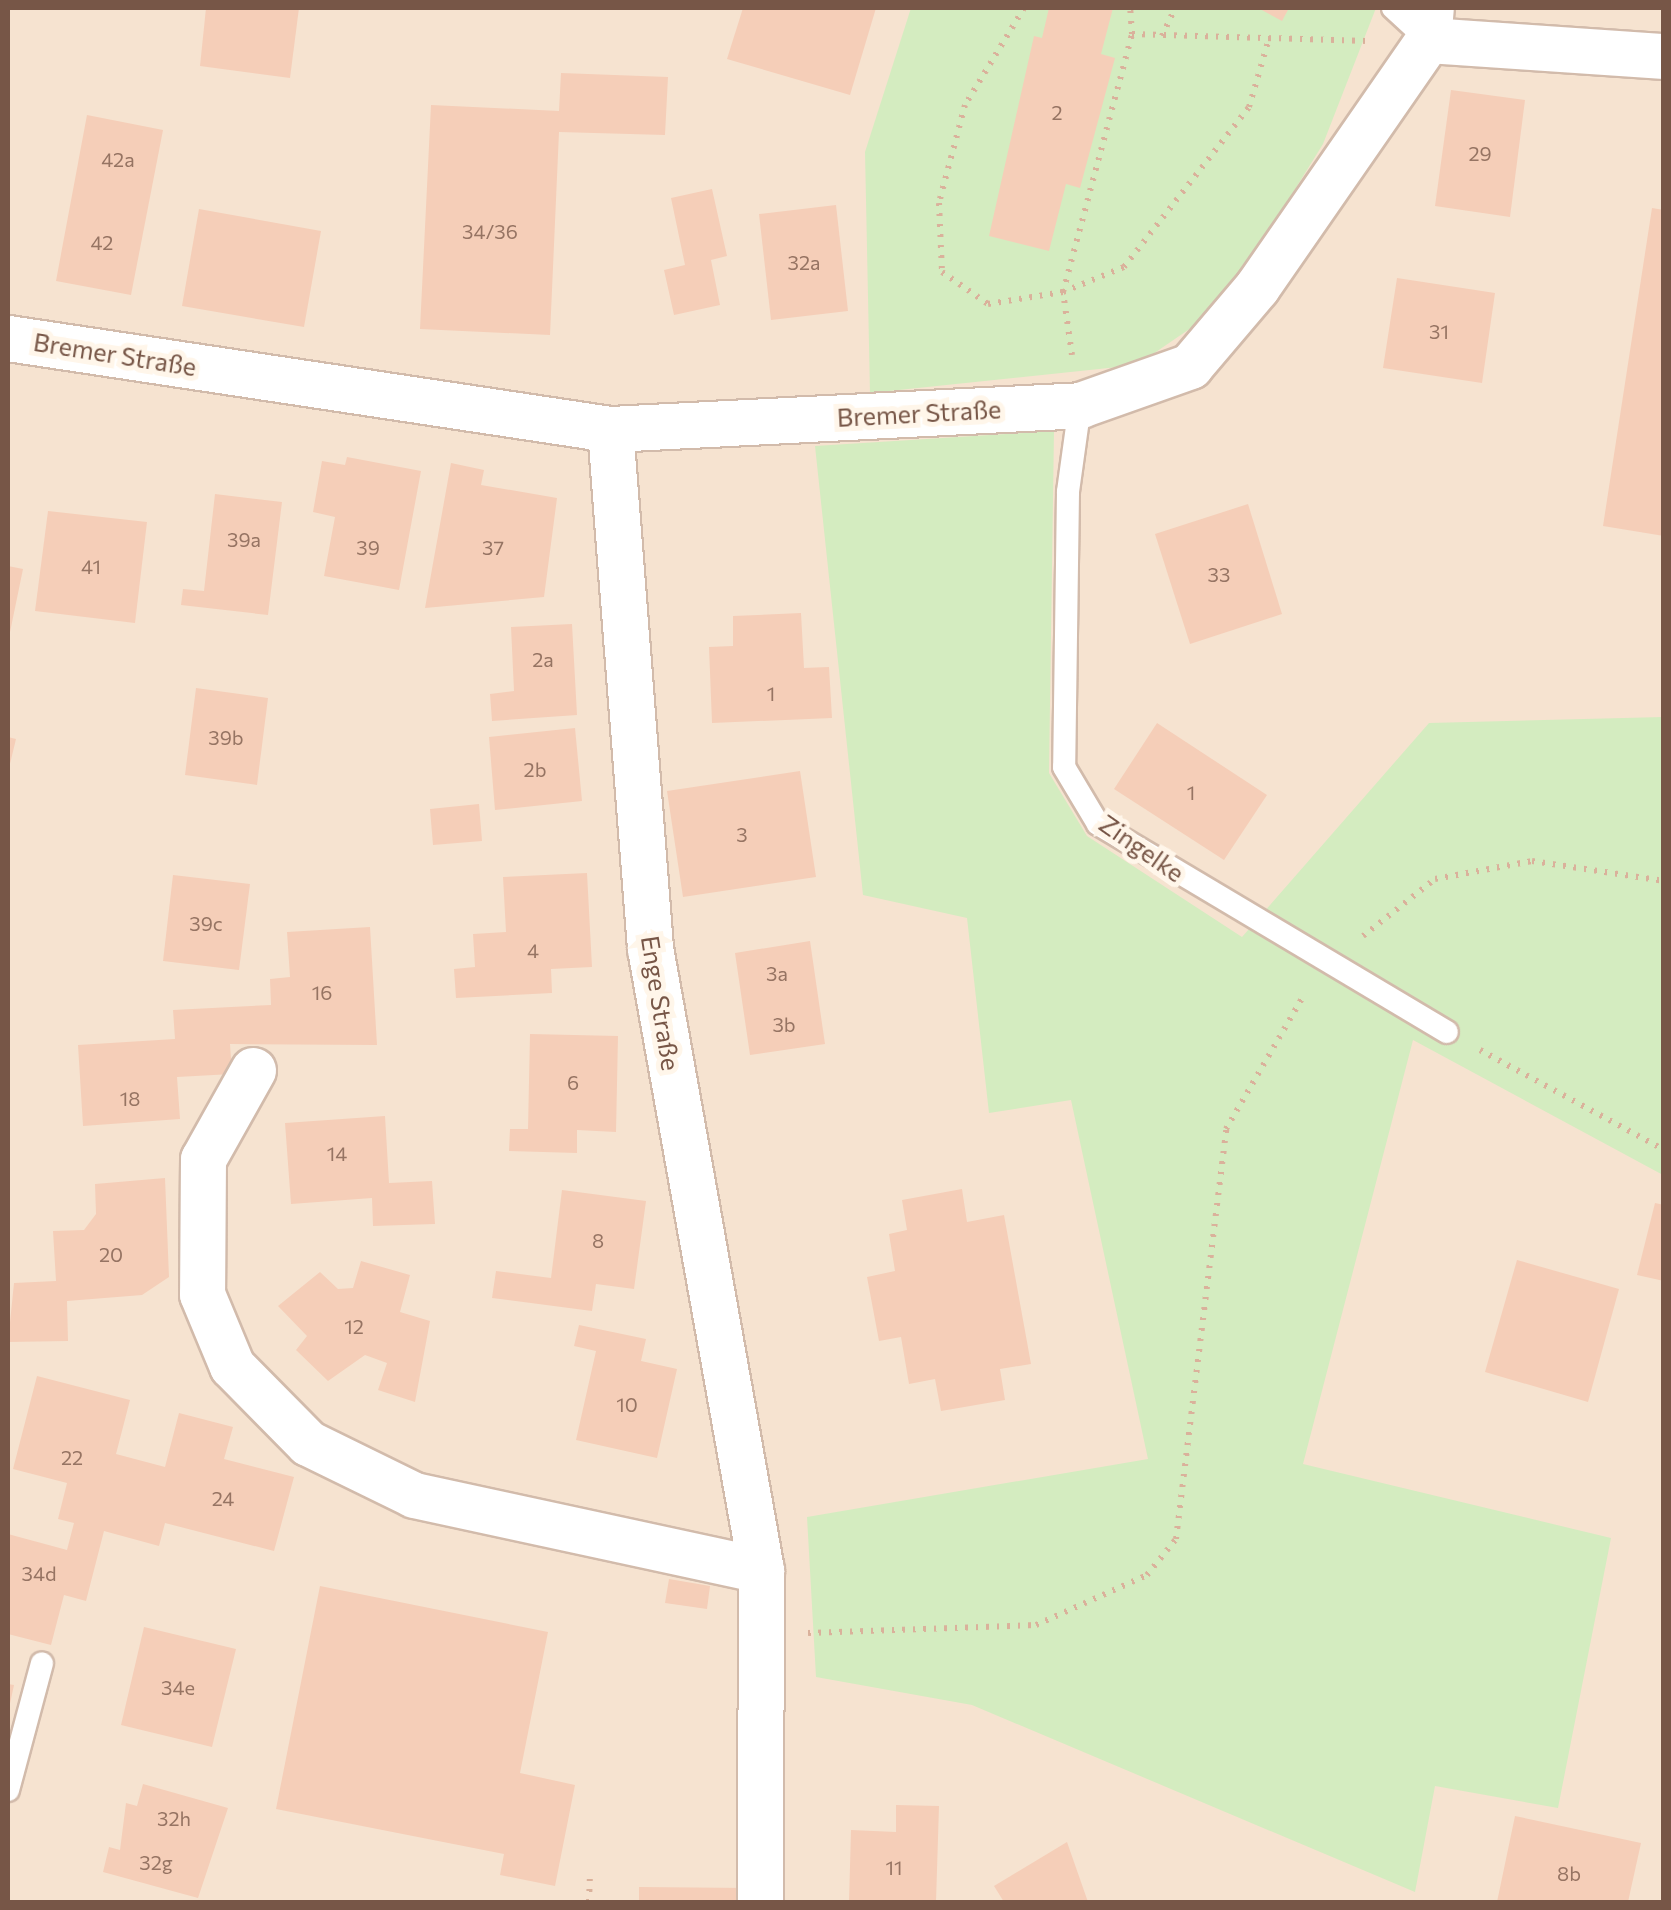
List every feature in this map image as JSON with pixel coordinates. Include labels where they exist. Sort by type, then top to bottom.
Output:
[{"type":"street","points":[[1430,24],[1664,56]]},
{"type":"street","name":"Bremer Straße","points":[[8,338],[610,429],[1080,405],[1190,366],[1257,287],[1430,24]]},
{"type":"street","name":"Enge Straße","points":[[610,429],[650,948],[761,1570],[760,1902]]},
{"type":"street","points":[[254,1070],[203,1160],[202,1294],[232,1366],[308,1443],[414,1495],[761,1570]]},
{"type":"lane","points":[[1393,8],[1430,24]]},
{"type":"lane","name":"Zingelke","points":[[1080,405],[1068,492],[1064,767],[1098,824],[1324,966],[1447,1032]]},
{"type":"lane","points":[[8,1790],[42,1663]]},
{"type":"path","points":[[1024,8],[965,105],[939,203],[942,272],[988,304],[1063,292],[1124,266],[1187,192],[1249,107],[1268,42]]},
{"type":"path","points":[[1080,405],[1063,292],[1132,34],[1130,8]]},
{"type":"path","points":[[1162,36],[1175,8]]},
{"type":"path","points":[[1132,34],[1268,42],[1430,24]]},
{"type":"path","points":[[762,1634],[1036,1626],[1146,1576],[1176,1539],[1187,1488],[1226,1129],[1266,1046],[1324,966],[1435,879],[1532,861],[1664,880]]},
{"type":"path","points":[[1447,1032],[1664,1150]]},
{"type":"path","points":[[589,1902],[590,1879]]},
{"type":"shaded area","points":[[8,8],[1663,8],[1663,1902],[8,1902]]},
{"type":"green space","points":[[911,8],[1376,8],[1323,144],[1223,306],[1137,365],[870,393],[865,152]]},
{"type":"green space","points":[[1054,431],[1049,773],[1087,836],[1242,937],[1429,723],[1663,717],[1663,1175],[1413,1040],[1303,1464],[1611,1538],[1558,1808],[1435,1786],[1415,1892],[972,1705],[816,1677],[807,1517],[1148,1459],[1071,1100],[989,1113],[967,918],[863,895],[815,446]]},
{"type":"building","points":[[206,8],[299,8],[290,78],[200,66]]},
{"type":"building","points":[[743,8],[876,8],[850,95],[727,59]]},
{"type":"building","points":[[1049,8],[1113,8],[1101,54],[1115,58],[1080,188],[1066,184],[1049,251],[989,236],[1034,36],[1042,38]]},
{"type":"building","points":[[1258,8],[1289,8],[1282,21]]},
{"type":"building","points":[[561,73],[668,77],[665,135],[559,132],[550,335],[420,329],[431,105],[559,111]]},
{"type":"building","points":[[1451,90],[1525,100],[1510,217],[1435,206]]},
{"type":"building","points":[[87,115],[163,130],[131,295],[56,281]]},
{"type":"building","points":[[712,189],[727,256],[711,260],[720,305],[674,315],[664,270],[685,265],[671,198]]},
{"type":"building","points":[[836,205],[848,311],[771,320],[759,214]]},
{"type":"building","points":[[1652,208],[1664,210],[1664,536],[1603,526]]},
{"type":"building","points":[[199,209],[321,231],[304,327],[182,306]]},
{"type":"building","points":[[1397,278],[1495,293],[1482,383],[1383,368]]},
{"type":"building","points":[[347,457],[421,471],[399,590],[324,576],[335,517],[313,512],[322,461],[345,465]]},
{"type":"building","points":[[451,463],[484,470],[481,485],[557,498],[544,597],[425,608]]},
{"type":"building","points":[[215,494],[282,502],[268,615],[181,605],[183,589],[204,591]]},
{"type":"building","points":[[1248,504],[1282,614],[1190,644],[1155,534]]},
{"type":"building","points":[[48,511],[147,522],[135,623],[35,611]]},
{"type":"building","points":[[8,566],[23,569],[9,637],[8,637]]},
{"type":"building","points":[[801,613],[804,668],[829,667],[832,718],[712,723],[709,647],[733,646],[733,616]]},
{"type":"building","points":[[572,624],[577,715],[492,721],[490,694],[514,691],[511,627]]},
{"type":"building","points":[[196,688],[268,698],[257,785],[185,775]]},
{"type":"building","points":[[1157,723],[1267,795],[1224,860],[1114,789]]},
{"type":"building","points":[[575,728],[582,801],[495,810],[489,737]]},
{"type":"building","points":[[8,737],[16,739],[9,768],[8,768]]},
{"type":"building","points":[[800,771],[816,877],[683,897],[667,791]]},
{"type":"building","points":[[479,804],[482,841],[433,845],[430,809]]},
{"type":"building","points":[[587,873],[592,967],[551,969],[552,993],[456,998],[454,969],[475,967],[473,934],[506,932],[503,877]]},
{"type":"building","points":[[173,875],[250,884],[239,970],[163,961]]},
{"type":"building","points":[[370,927],[377,1045],[230,1044],[232,1074],[177,1077],[180,1119],[83,1126],[78,1045],[175,1039],[173,1010],[271,1005],[270,979],[290,977],[287,932]]},
{"type":"building","points":[[810,941],[825,1044],[750,1055],[735,953]]},
{"type":"building","points":[[530,1034],[618,1036],[616,1132],[577,1130],[577,1153],[509,1151],[510,1129],[528,1129]]},
{"type":"building","points":[[385,1116],[389,1183],[432,1181],[435,1224],[373,1226],[372,1198],[291,1204],[285,1123]]},
{"type":"building","points":[[165,1178],[169,1277],[142,1295],[67,1301],[68,1341],[8,1342],[14,1283],[56,1281],[53,1231],[84,1230],[96,1214],[95,1184]]},
{"type":"building","points":[[962,1189],[967,1222],[1004,1215],[1031,1364],[1000,1369],[1005,1400],[941,1411],[935,1379],[909,1384],[901,1337],[879,1341],[867,1277],[895,1271],[889,1234],[907,1230],[902,1200]]},
{"type":"building","points":[[562,1190],[646,1201],[634,1289],[596,1284],[592,1311],[492,1298],[496,1271],[551,1278]]},
{"type":"building","points":[[1655,1203],[1664,1205],[1664,1281],[1637,1275]]},
{"type":"building","points":[[1517,1260],[1619,1289],[1588,1402],[1485,1372]]},
{"type":"building","points":[[361,1261],[410,1275],[400,1312],[430,1321],[415,1402],[378,1390],[387,1363],[365,1355],[328,1381],[296,1350],[307,1336],[278,1306],[320,1272],[338,1289],[353,1288]]},
{"type":"building","points":[[579,1325],[646,1339],[641,1361],[677,1369],[657,1458],[576,1440],[596,1351],[574,1346]]},
{"type":"building","points":[[37,1376],[130,1400],[116,1454],[165,1467],[179,1413],[233,1427],[224,1459],[294,1477],[274,1551],[165,1523],[159,1546],[104,1531],[86,1601],[64,1595],[51,1645],[8,1634],[8,1534],[67,1550],[74,1523],[58,1519],[67,1483],[13,1469]]},
{"type":"building","points":[[669,1579],[710,1586],[707,1609],[665,1603]]},
{"type":"building","points":[[320,1586],[548,1632],[520,1773],[575,1785],[555,1886],[500,1875],[504,1854],[276,1809]]},
{"type":"building","points":[[144,1627],[236,1649],[212,1747],[121,1725]]},
{"type":"building","points":[[8,1684],[14,1685],[9,1708],[8,1708]]},
{"type":"building","points":[[143,1784],[228,1808],[198,1898],[103,1872],[109,1847],[120,1850],[126,1803],[137,1806]]},
{"type":"building","points":[[896,1805],[939,1806],[936,1902],[849,1902],[851,1830],[896,1832]]},
{"type":"building","points":[[1515,1816],[1641,1843],[1628,1902],[1497,1902]]},
{"type":"building","points":[[1067,1842],[1088,1902],[1004,1902],[994,1886]]},
{"type":"building","points":[[639,1887],[749,1888],[748,1902],[639,1902]]}]
